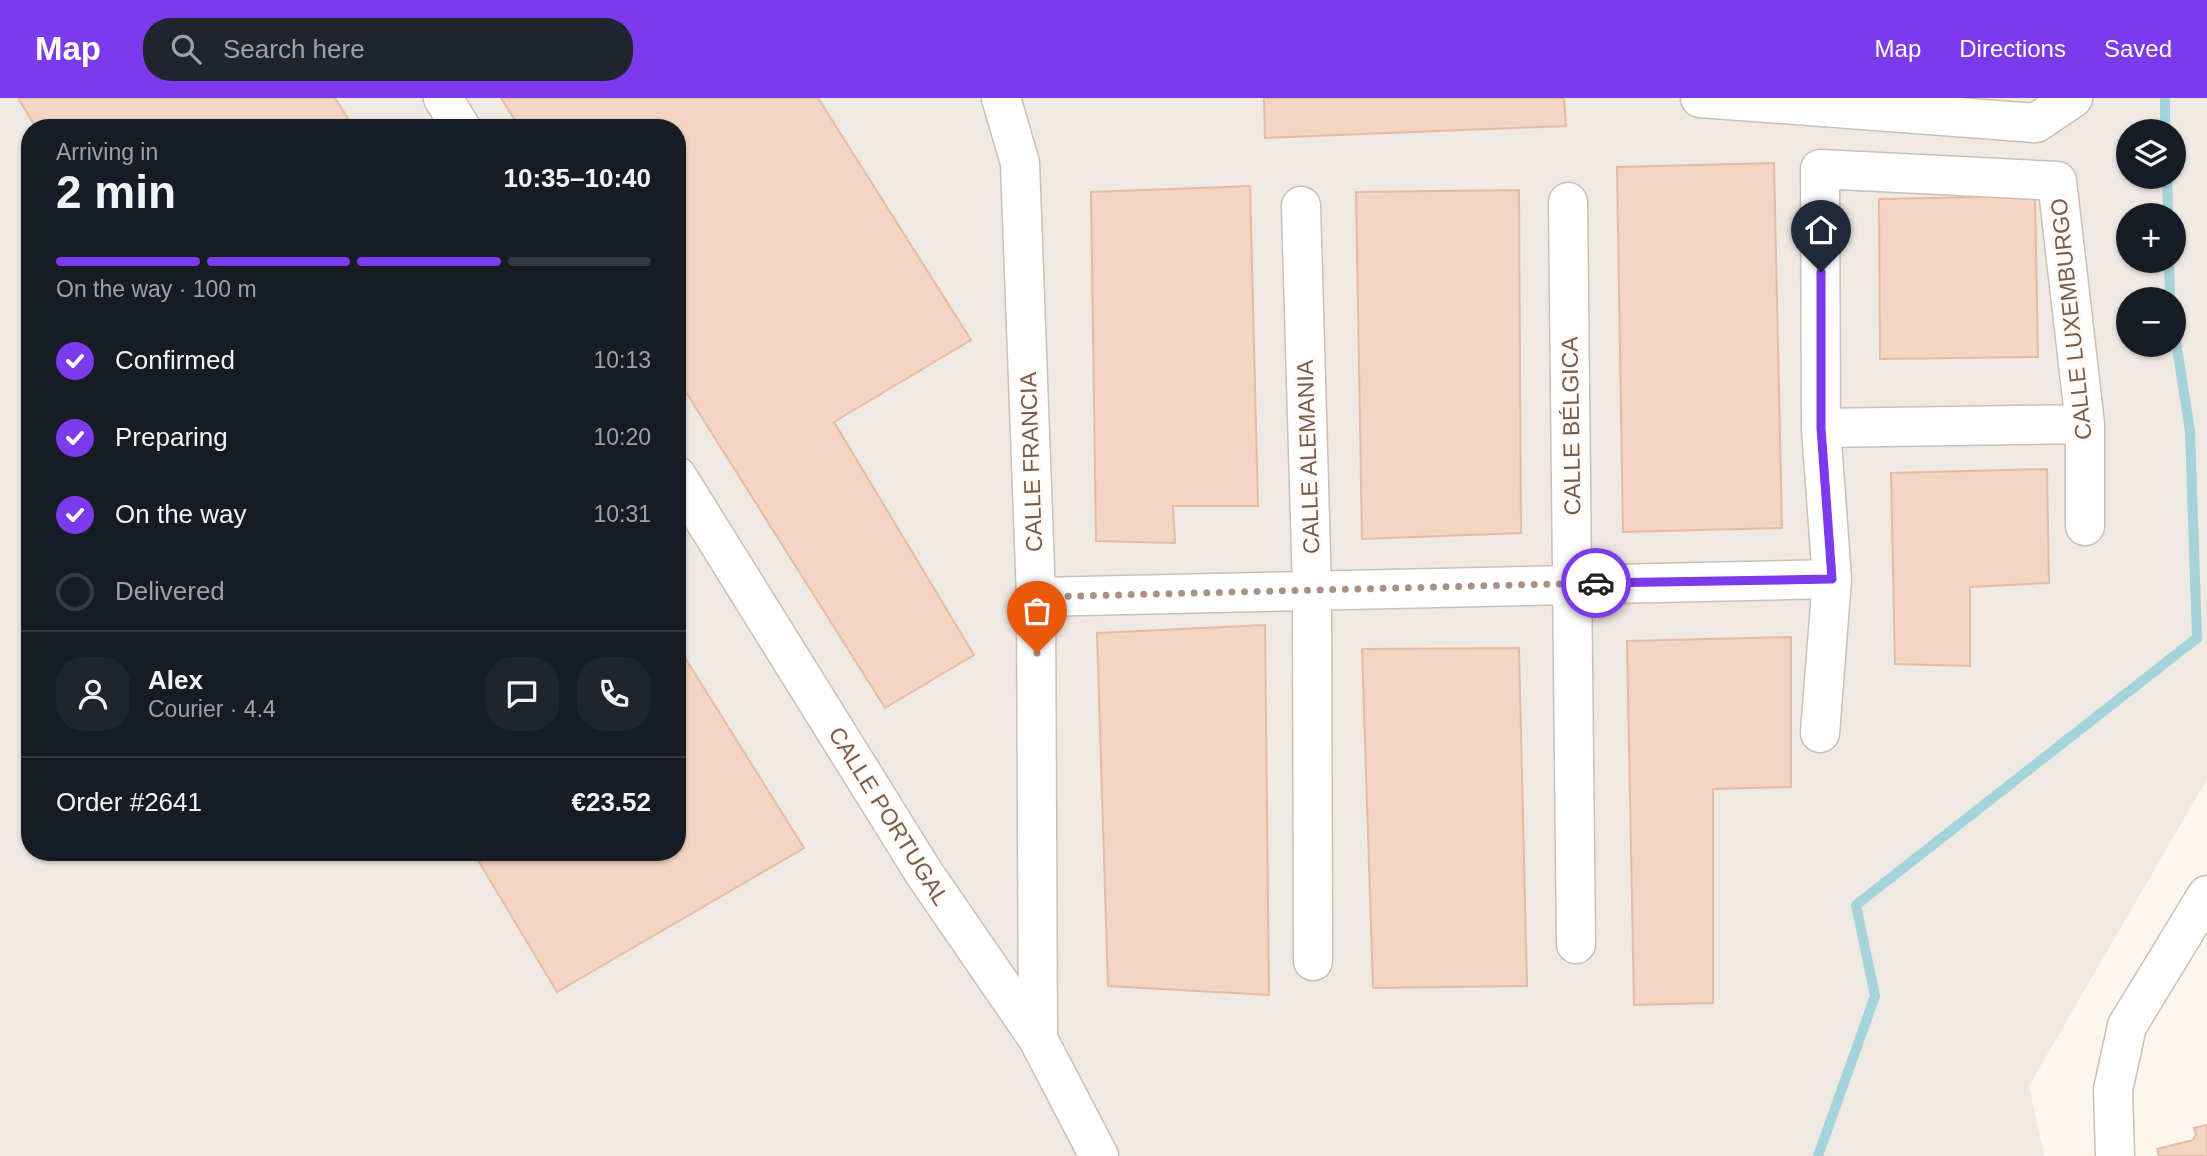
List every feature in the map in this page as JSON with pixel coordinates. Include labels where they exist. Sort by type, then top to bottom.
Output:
[{"type":"street","points":[[443,98],[456,119]]},
{"type":"street","name":"CALLE FRANCIA","points":[[1001,98],[1020,163],[1036,597],[1038,1039]]},
{"type":"street","points":[[1700,98],[2036,123],[2073,98]]},
{"type":"street","name":"CALLE LUXEMBURGO","points":[[1821,428],[1821,169],[2057,181],[2085,424],[2085,526]]},
{"type":"street","name":"CALLE BÉLGICA","points":[[1568,202],[1576,944]]},
{"type":"street","name":"CALLE ALEMANIA","points":[[1301,206],[1312,589],[1313,961]]},
{"type":"street","points":[[1819,733],[1832,579],[1821,428],[2085,424]]},
{"type":"street","name":"CALLE PORTUGAL","points":[[686,490],[924,873],[1038,1039],[1099,1156]]},
{"type":"street","points":[[1036,597],[1832,579]]},
{"type":"street","points":[[2115,1156],[2113,1090],[2127,1026],[2207,895]]},
{"type":"shaded area","points":[[0,98],[2207,98],[2207,779],[2029,1086],[2044,1156],[0,1156]]},
{"type":"building","points":[[18,98],[335,98],[348,119],[31,119]]},
{"type":"building","points":[[501,98],[818,98],[971,340],[834,422],[974,655],[885,708],[686,392],[686,119],[514,119]]},
{"type":"building","points":[[1264,98],[1564,98],[1566,126],[1265,138]]},
{"type":"building","points":[[1774,163],[1782,528],[1623,532],[1617,167]]},
{"type":"building","points":[[1250,186],[1258,506],[1173,506],[1175,543],[1096,541],[1091,192]]},
{"type":"building","points":[[1519,190],[1521,533],[1362,539],[1356,192]]},
{"type":"building","points":[[2035,196],[2038,357],[1880,359],[1879,199]]},
{"type":"building","points":[[2047,469],[2049,583],[1970,587],[1970,666],[1895,664],[1891,473]]},
{"type":"building","points":[[1265,625],[1269,995],[1108,986],[1097,633]]},
{"type":"building","points":[[1791,637],[1791,787],[1713,789],[1713,1003],[1634,1005],[1627,641]]},
{"type":"building","points":[[1519,648],[1527,986],[1373,988],[1362,649]]},
{"type":"building","points":[[686,659],[804,848],[557,992],[478,861],[686,861]]},
{"type":"building","points":[[2207,1125],[2207,1156],[2159,1156],[2157,1149],[2193,1140],[2196,1135],[2194,1128]]},
{"type":"waterway","points":[[2165,98],[2165,119]]},
{"type":"waterway","points":[[2167,189],[2168,203]]},
{"type":"waterway","points":[[2169,273],[2170,287]]},
{"type":"waterway","points":[[1818,1156],[1875,996],[1856,905],[2197,638],[2190,431],[2178,357]]},
{"type":"way so far","points":[[1037,653],[1036,597],[1596,583]]},
{"type":"route","points":[[1596,583],[1832,579],[1821,428],[1821,272]]}]
